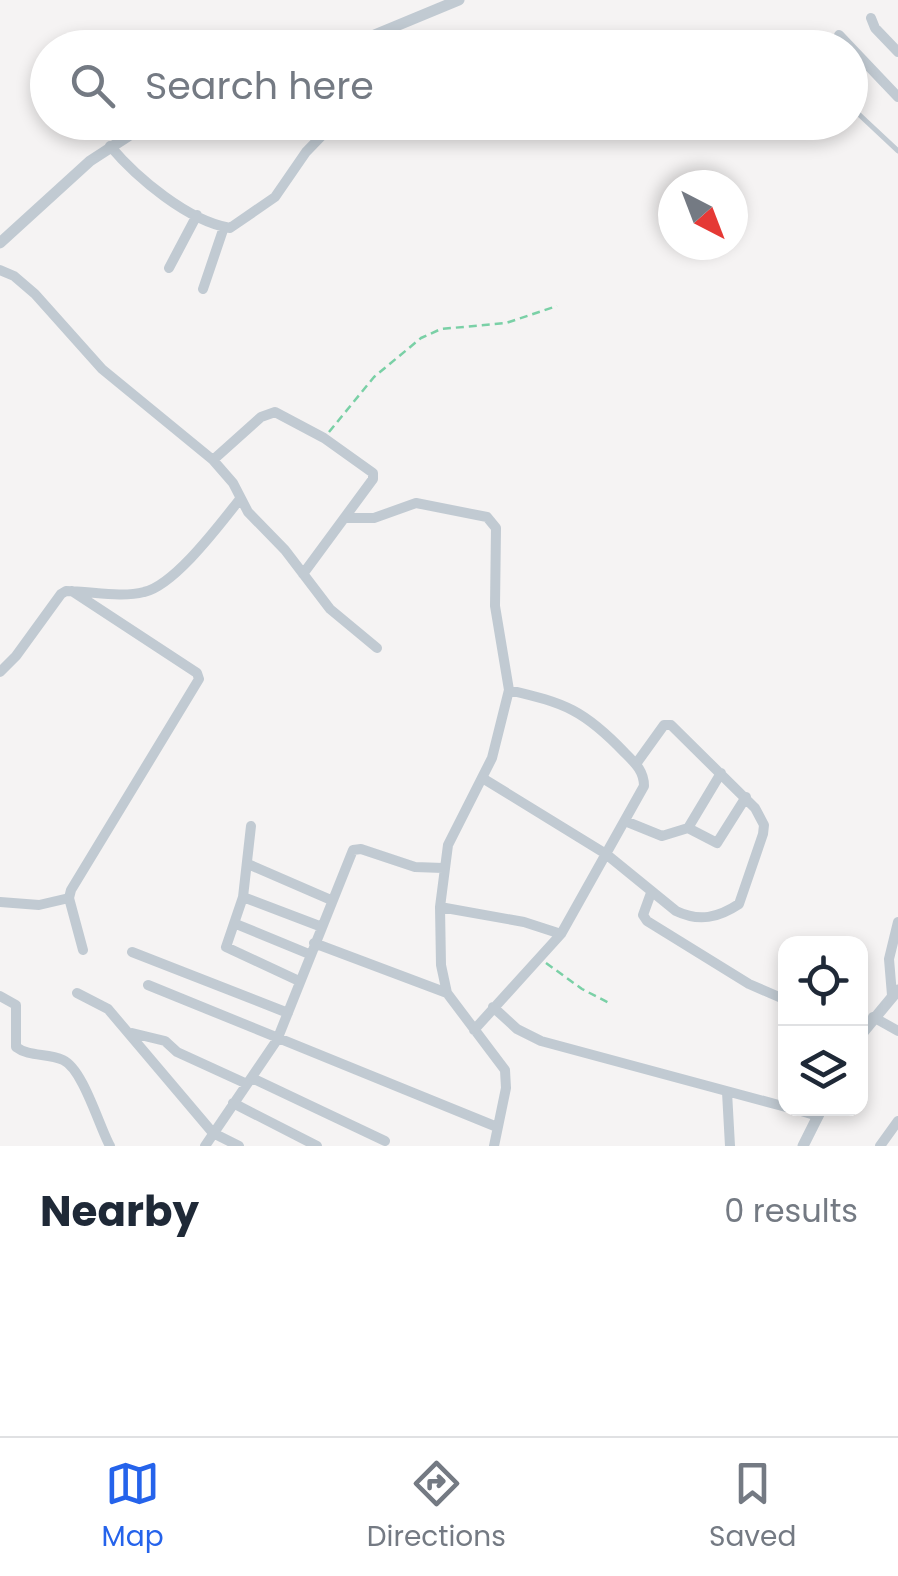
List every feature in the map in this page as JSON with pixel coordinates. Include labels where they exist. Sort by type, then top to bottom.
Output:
[{"type":"street","points":[[386,30],[459,0]]},
{"type":"street","points":[[870,18],[898,52]]},
{"type":"street","points":[[868,65],[898,98]]},
{"type":"street","points":[[0,243],[62,184],[120,140]]},
{"type":"street","points":[[110,146],[144,182],[224,227],[233,226],[270,202],[318,140]]},
{"type":"street","points":[[169,268],[197,215]]},
{"type":"street","points":[[202,289],[224,227]]},
{"type":"street","points":[[0,270],[35,294],[102,369],[214,460],[240,499],[330,608],[377,648]]},
{"type":"street","points":[[214,460],[271,412],[324,438],[374,476],[304,574]]},
{"type":"street","points":[[0,672],[61,594],[141,593],[159,586],[240,499]]},
{"type":"street","points":[[347,518],[374,518],[416,503],[492,519],[498,539],[495,606],[508,690],[496,748],[451,837],[443,868],[440,907],[440,965],[447,993],[505,1070],[506,1088],[495,1145]]},
{"type":"street","points":[[72,591],[200,679],[69,898],[83,950]]},
{"type":"street","points":[[474,1030],[562,934],[645,780],[636,764],[598,724],[572,708],[508,690]]},
{"type":"street","points":[[484,778],[606,854],[651,893],[689,917],[718,915],[739,904],[764,825],[746,797],[667,724],[658,730],[636,764]]},
{"type":"street","points":[[625,821],[662,836],[688,828],[722,773]]},
{"type":"street","points":[[688,828],[718,843],[746,797]]},
{"type":"street","points":[[251,826],[243,896],[226,944],[231,952],[300,981]]},
{"type":"street","points":[[205,1146],[277,1040],[355,848],[415,867],[443,868]]},
{"type":"street","points":[[248,864],[331,900]]},
{"type":"street","points":[[651,893],[643,914],[647,921],[750,984],[778,996]]},
{"type":"street","points":[[243,896],[322,927]]},
{"type":"street","points":[[0,902],[40,905],[69,898]]},
{"type":"street","points":[[440,907],[524,922],[562,934]]},
{"type":"street","points":[[867,1026],[895,993],[889,960],[898,922]]},
{"type":"street","points":[[236,924],[447,993]]},
{"type":"street","points":[[132,952],[288,1013]]},
{"type":"street","points":[[148,985],[497,1127]]},
{"type":"street","points":[[78,993],[104,1006],[132,1033],[213,1133],[239,1146]]},
{"type":"street","points":[[0,996],[16,1005],[16,1047],[20,1052],[57,1058],[72,1065],[110,1146]]},
{"type":"street","points":[[494,1007],[517,1029],[541,1041],[778,1105]]},
{"type":"street","points":[[873,1017],[898,1030]]},
{"type":"street","points":[[132,1033],[164,1041],[177,1052],[385,1141]]},
{"type":"street","points":[[167,1076],[177,1052]]},
{"type":"street","points":[[727,1092],[730,1146]]},
{"type":"street","points":[[233,1103],[317,1146]]},
{"type":"street","points":[[803,1143],[818,1116]]},
{"type":"street","points":[[880,1146],[898,1121]]},
{"type":"lane","points":[[868,123],[898,151]]},
{"type":"path","points":[[324,438],[374,376],[421,338],[440,329],[506,323],[557,306]]},
{"type":"path","points":[[541,959],[582,990],[609,1002]]}]
